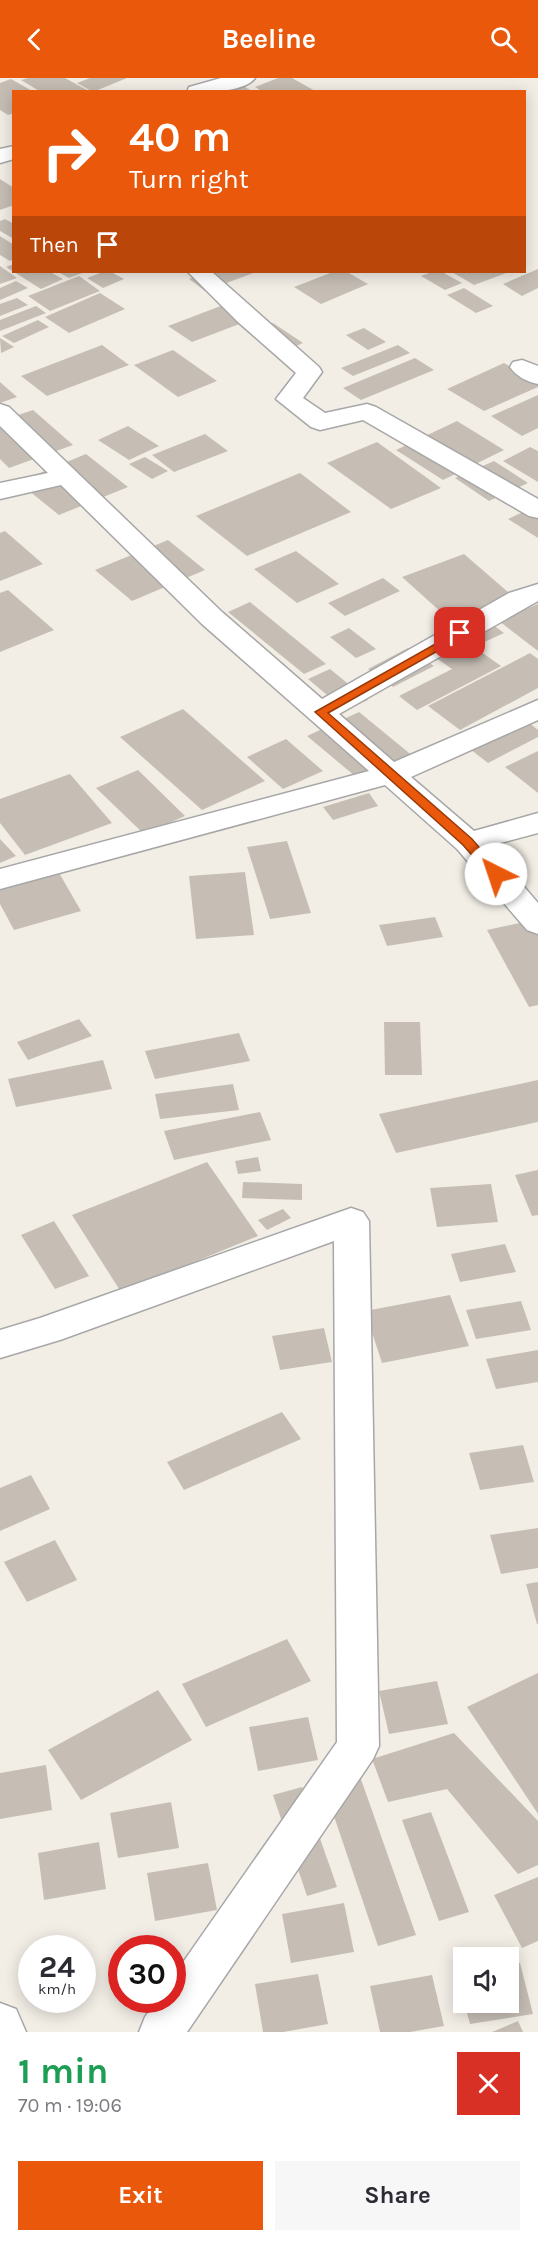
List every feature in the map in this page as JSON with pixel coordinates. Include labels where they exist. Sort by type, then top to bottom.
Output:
[{"type":"street","points":[[204,90],[244,78]]},
{"type":"street","points":[[201,273],[310,372],[289,399],[320,422],[368,412],[538,510]]},
{"type":"street","points":[[0,412],[212,618],[468,842],[538,923]]},
{"type":"street","points":[[0,491],[67,476]]},
{"type":"street","points":[[321,712],[519,600],[538,592]]},
{"type":"street","points":[[0,879],[392,774],[538,709]]},
{"type":"street","points":[[468,842],[538,823]]},
{"type":"street","points":[[0,1344],[47,1330],[351,1221],[358,1746],[161,2032]]},
{"type":"street","points":[[0,2024],[4,2032]]},
{"type":"building","points":[[65,78],[87,90],[38,90],[21,80]]},
{"type":"building","points":[[90,78],[127,78],[98,90],[89,90],[77,83]]},
{"type":"building","points":[[278,78],[292,78],[313,90],[260,90],[255,87]]},
{"type":"building","points":[[11,79],[30,90],[12,90],[12,114],[8,115],[0,110],[0,83]]},
{"type":"building","points":[[236,82],[250,90],[218,90]]},
{"type":"building","points":[[0,179],[12,187],[12,206],[0,210]]},
{"type":"building","points":[[5,219],[12,223],[12,238],[0,231],[0,221]]},
{"type":"building","points":[[0,236],[12,244],[12,260],[0,255]]},
{"type":"building","points":[[0,266],[17,278],[0,284]]},
{"type":"building","points":[[538,269],[538,288],[522,296],[503,284]]},
{"type":"building","points":[[16,273],[52,273],[63,279],[41,289]]},
{"type":"building","points":[[60,273],[82,273],[69,278]]},
{"type":"building","points":[[100,273],[113,273],[124,279],[103,288],[87,278]]},
{"type":"building","points":[[206,273],[253,273],[205,291],[189,279]]},
{"type":"building","points":[[330,273],[349,273],[368,284],[321,304],[294,287]]},
{"type":"building","points":[[429,273],[444,273],[462,283],[445,290],[421,276]]},
{"type":"building","points":[[454,273],[506,273],[474,285]]},
{"type":"building","points":[[79,276],[100,291],[50,311],[28,296]]},
{"type":"building","points":[[16,281],[28,288],[0,300],[0,288]]},
{"type":"building","points":[[464,288],[493,306],[476,313],[447,295]]},
{"type":"building","points":[[100,293],[125,309],[69,333],[45,317]]},
{"type":"building","points":[[17,298],[28,305],[0,316],[0,304]]},
{"type":"building","points":[[226,304],[250,320],[192,342],[168,326]]},
{"type":"building","points":[[36,306],[46,313],[0,331],[0,320]]},
{"type":"building","points":[[38,320],[49,327],[14,343],[2,336]]},
{"type":"building","points":[[273,323],[303,343],[285,351],[255,330]]},
{"type":"building","points":[[364,328],[386,342],[368,350],[346,335]]},
{"type":"building","points":[[0,338],[14,347],[1,353]]},
{"type":"building","points":[[102,345],[129,365],[47,396],[21,376]]},
{"type":"building","points":[[398,345],[410,353],[353,376],[341,368]]},
{"type":"building","points":[[173,350],[217,381],[178,397],[134,365]]},
{"type":"building","points":[[415,358],[434,370],[361,400],[343,388]]},
{"type":"building","points":[[504,363],[538,383],[538,387],[484,411],[447,389]]},
{"type":"building","points":[[0,382],[17,397],[0,403]]},
{"type":"building","points":[[538,395],[538,428],[522,436],[491,416]]},
{"type":"building","points":[[33,410],[73,445],[9,468],[0,459],[0,421]]},
{"type":"building","points":[[457,421],[504,450],[443,480],[396,450]]},
{"type":"building","points":[[128,426],[159,446],[129,460],[98,440]]},
{"type":"building","points":[[205,434],[228,451],[174,472],[152,455]]},
{"type":"building","points":[[377,442],[441,488],[391,509],[327,463]]},
{"type":"building","points":[[530,447],[538,451],[538,482],[503,461]]},
{"type":"building","points":[[86,454],[128,487],[59,515],[18,482]]},
{"type":"building","points":[[145,457],[168,471],[152,479],[129,464]]},
{"type":"building","points":[[494,461],[528,483],[489,501],[455,478]]},
{"type":"building","points":[[300,473],[351,512],[247,556],[196,516]]},
{"type":"building","points":[[538,505],[538,538],[508,519]]},
{"type":"building","points":[[5,531],[43,564],[0,581],[0,533]]},
{"type":"building","points":[[168,540],[205,570],[132,601],[95,570]]},
{"type":"building","points":[[296,551],[339,584],[297,603],[254,569]]},
{"type":"building","points":[[464,554],[515,598],[452,622],[402,577]]},
{"type":"building","points":[[383,578],[400,591],[345,616],[328,603]]},
{"type":"building","points":[[8,590],[54,630],[0,652],[0,593]]},
{"type":"building","points":[[250,602],[326,664],[304,674],[228,612]]},
{"type":"building","points":[[538,604],[538,651],[499,621]]},
{"type":"building","points":[[485,619],[504,633],[480,644],[461,630]]},
{"type":"building","points":[[349,628],[376,649],[356,658],[330,637]]},
{"type":"building","points":[[453,632],[501,666],[417,710],[399,696],[452,669],[422,648]]},
{"type":"building","points":[[408,648],[434,666],[393,687],[368,669]]},
{"type":"building","points":[[530,653],[538,659],[538,688],[460,730],[428,706]]},
{"type":"building","points":[[330,669],[368,700],[345,710],[308,679]]},
{"type":"building","points":[[183,709],[265,781],[202,810],[120,737]]},
{"type":"building","points":[[359,712],[414,757],[361,781],[307,736]]},
{"type":"building","points":[[522,717],[538,730],[538,737],[488,763],[466,746]]},
{"type":"building","points":[[286,739],[323,771],[283,789],[247,757]]},
{"type":"building","points":[[538,751],[538,793],[505,767]]},
{"type":"building","points":[[138,770],[185,816],[144,834],[96,788]]},
{"type":"building","points":[[70,774],[112,823],[25,855],[0,823],[0,799]]},
{"type":"building","points":[[369,793],[378,806],[333,820],[323,807]]},
{"type":"building","points":[[0,839],[16,856],[0,863]]},
{"type":"building","points":[[287,841],[311,913],[270,919],[247,847]]},
{"type":"building","points":[[58,871],[81,911],[14,930],[0,904],[0,887]]},
{"type":"building","points":[[245,872],[254,935],[196,939],[189,876]]},
{"type":"building","points":[[435,917],[443,937],[387,946],[379,925]]},
{"type":"building","points":[[538,919],[538,1005],[529,1007],[487,930]]},
{"type":"building","points":[[79,1019],[92,1036],[28,1060],[17,1042]]},
{"type":"building","points":[[384,1022],[420,1022],[422,1075],[385,1075]]},
{"type":"building","points":[[239,1033],[250,1061],[155,1079],[145,1051]]},
{"type":"building","points":[[103,1060],[112,1089],[16,1107],[8,1079]]},
{"type":"building","points":[[538,1080],[538,1122],[396,1153],[379,1114]]},
{"type":"building","points":[[233,1084],[239,1110],[160,1119],[155,1094]]},
{"type":"building","points":[[260,1112],[271,1140],[174,1160],[164,1131]]},
{"type":"building","points":[[258,1157],[261,1171],[238,1174],[235,1161]]},
{"type":"building","points":[[207,1162],[258,1236],[121,1292],[72,1215]]},
{"type":"building","points":[[538,1170],[538,1215],[532,1216],[515,1175]]},
{"type":"building","points":[[243,1182],[302,1184],[302,1200],[242,1198]]},
{"type":"building","points":[[491,1184],[498,1222],[437,1227],[430,1188]]},
{"type":"building","points":[[283,1209],[291,1218],[267,1230],[258,1220]]},
{"type":"building","points":[[54,1221],[89,1276],[55,1289],[21,1235]]},
{"type":"building","points":[[505,1244],[516,1272],[460,1282],[451,1254]]},
{"type":"building","points":[[450,1295],[469,1346],[382,1363],[365,1311]]},
{"type":"building","points":[[521,1301],[531,1330],[476,1339],[466,1310]]},
{"type":"building","points":[[324,1328],[332,1362],[280,1370],[272,1336]]},
{"type":"building","points":[[538,1350],[538,1382],[496,1389],[486,1359]]},
{"type":"building","points":[[282,1412],[301,1439],[184,1490],[167,1462]]},
{"type":"building","points":[[523,1445],[534,1482],[480,1490],[469,1453]]},
{"type":"building","points":[[31,1475],[50,1509],[0,1531],[0,1488]]},
{"type":"building","points":[[538,1528],[538,1568],[501,1574],[490,1535]]},
{"type":"building","points":[[55,1540],[77,1580],[27,1602],[4,1562]]},
{"type":"building","points":[[538,1582],[538,1624],[537,1624],[526,1584]]},
{"type":"building","points":[[287,1639],[311,1681],[206,1727],[182,1684]]},
{"type":"building","points":[[538,1673],[538,1814],[467,1707]]},
{"type":"building","points":[[437,1681],[448,1724],[389,1734],[379,1691]]},
{"type":"building","points":[[158,1690],[192,1740],[81,1800],[48,1750]]},
{"type":"building","points":[[308,1717],[318,1760],[258,1771],[249,1727]]},
{"type":"building","points":[[454,1733],[538,1821],[538,1865],[518,1874],[447,1789],[388,1802],[372,1759]]},
{"type":"building","points":[[46,1765],[52,1810],[0,1819],[0,1773]]},
{"type":"building","points":[[357,1768],[416,1935],[378,1946],[321,1778]]},
{"type":"building","points":[[302,1787],[337,1887],[307,1896],[273,1795]]},
{"type":"building","points":[[171,1802],[179,1848],[118,1858],[110,1813]]},
{"type":"building","points":[[431,1812],[469,1912],[439,1921],[402,1820]]},
{"type":"building","points":[[99,1842],[106,1889],[44,1900],[38,1853]]},
{"type":"building","points":[[208,1863],[217,1910],[155,1921],[147,1873]]},
{"type":"building","points":[[538,1877],[538,1941],[522,1948],[494,1895]]},
{"type":"building","points":[[344,1903],[354,1952],[291,1963],[282,1914]]},
{"type":"building","points":[[519,1963],[533,2014],[470,2024],[467,2013],[519,2013]]},
{"type":"building","points":[[318,1974],[328,2024],[283,2032],[263,2032],[255,1984]]},
{"type":"building","points":[[432,1975],[444,2026],[410,2032],[380,2032],[370,1986]]},
{"type":"building","points":[[518,2021],[523,2032],[492,2032]]},
{"type":"route","points":[[460,633],[321,712],[468,842],[496,874]]}]
